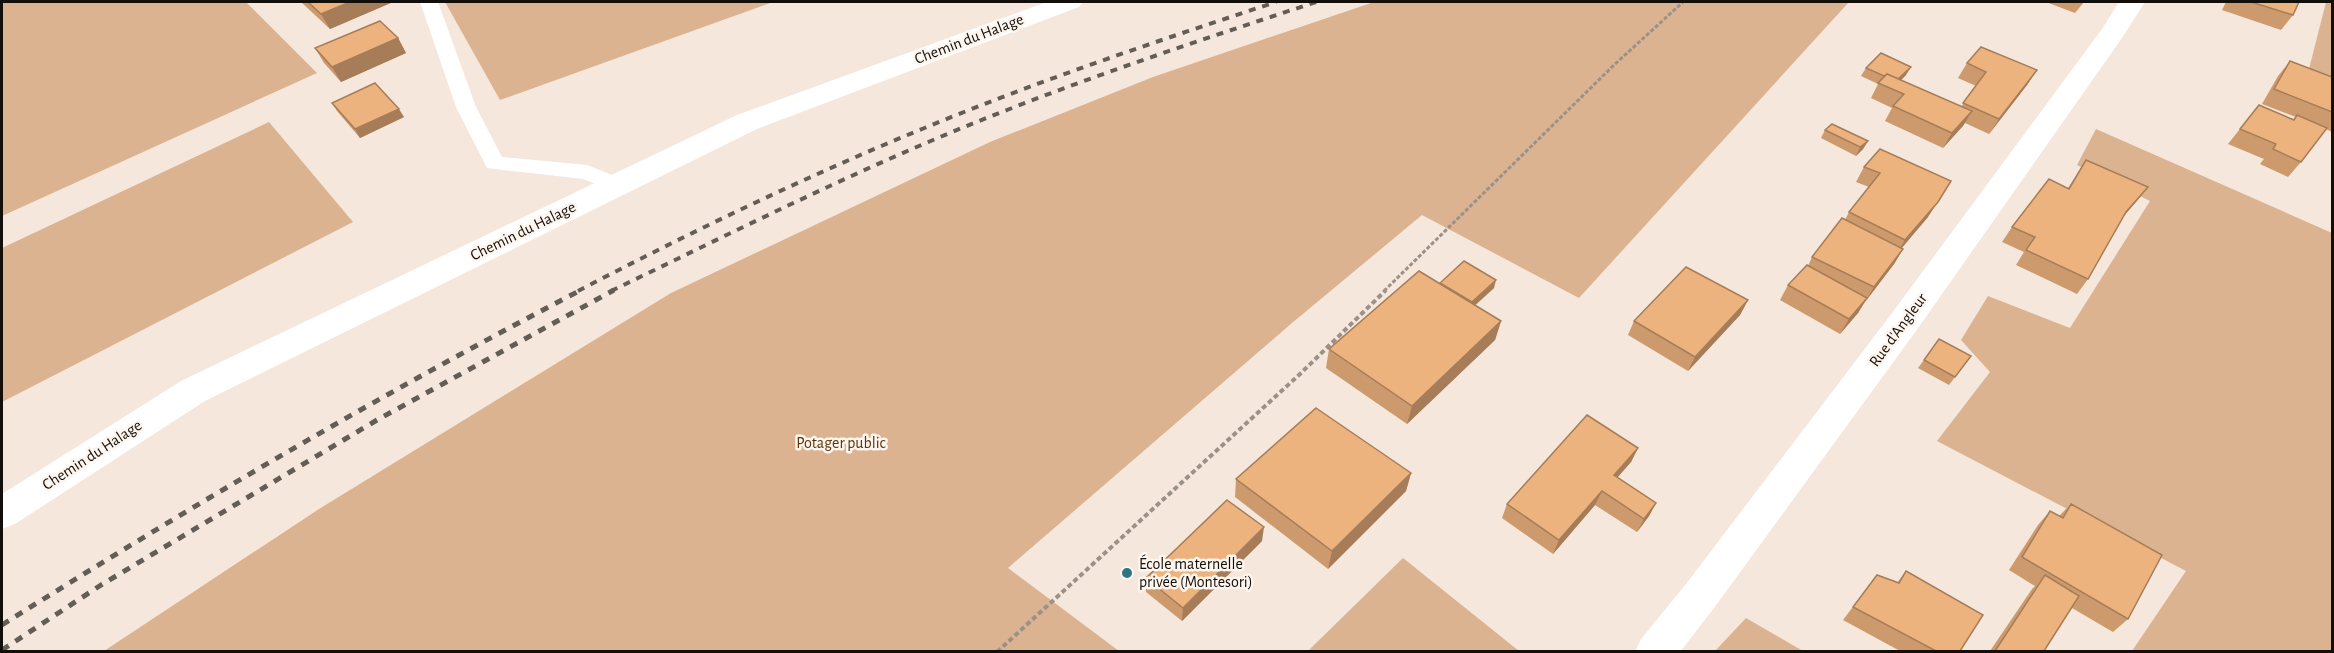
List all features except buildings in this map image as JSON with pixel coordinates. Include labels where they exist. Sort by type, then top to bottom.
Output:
[{"type":"main road","name":"Chemin du Halage","points":[[2,513],[193,391],[747,122],[1070,2]]},
{"type":"main road","name":"Rue d'Angleur","points":[[1655,651],[1700,596],[1904,322],[2114,33],[2133,2]]},
{"type":"lane","points":[[429,2],[466,107],[495,163],[586,172],[617,185]]},
{"type":"path","points":[[997,651],[1300,374],[1605,74],[1683,2]]},
{"type":"green space","points":[[2,2],[246,2],[317,73],[2,216]]},
{"type":"green space","points":[[445,2],[773,2],[500,100]]},
{"type":"green space","name":"Potager public","points":[[1374,2],[1849,2],[1579,298],[1422,215],[1292,323],[1008,568],[1119,651],[104,651],[319,509],[671,293],[990,142],[1153,77]]},
{"type":"green space","points":[[2326,2],[2332,2],[2332,78],[2309,69]]},
{"type":"green space","points":[[269,122],[353,222],[2,402],[2,248]]},
{"type":"green space","points":[[2096,129],[2332,233],[2332,651],[2132,651],[2186,571],[1937,441],[1990,372],[1961,340],[1988,296],[2070,328],[2150,201],[2077,165]]},
{"type":"green space","points":[[1403,558],[1519,651],[1308,651]]},
{"type":"green space","points":[[1746,618],[1803,651],[1715,651]]},
{"type":"railway","points":[[578,291],[748,206],[922,129],[1054,78],[1276,2]]},
{"type":"railway","points":[[611,291],[807,196],[957,130],[1122,67],[1316,2]]},
{"type":"railway","points":[[2,625],[144,537],[288,452],[434,369],[581,290]]},
{"type":"railway","points":[[2,650],[101,585],[377,420],[614,290]]},
{"type":"place","name":"École maternelle privée (Montesori)","points":[[1127,573]]}]
